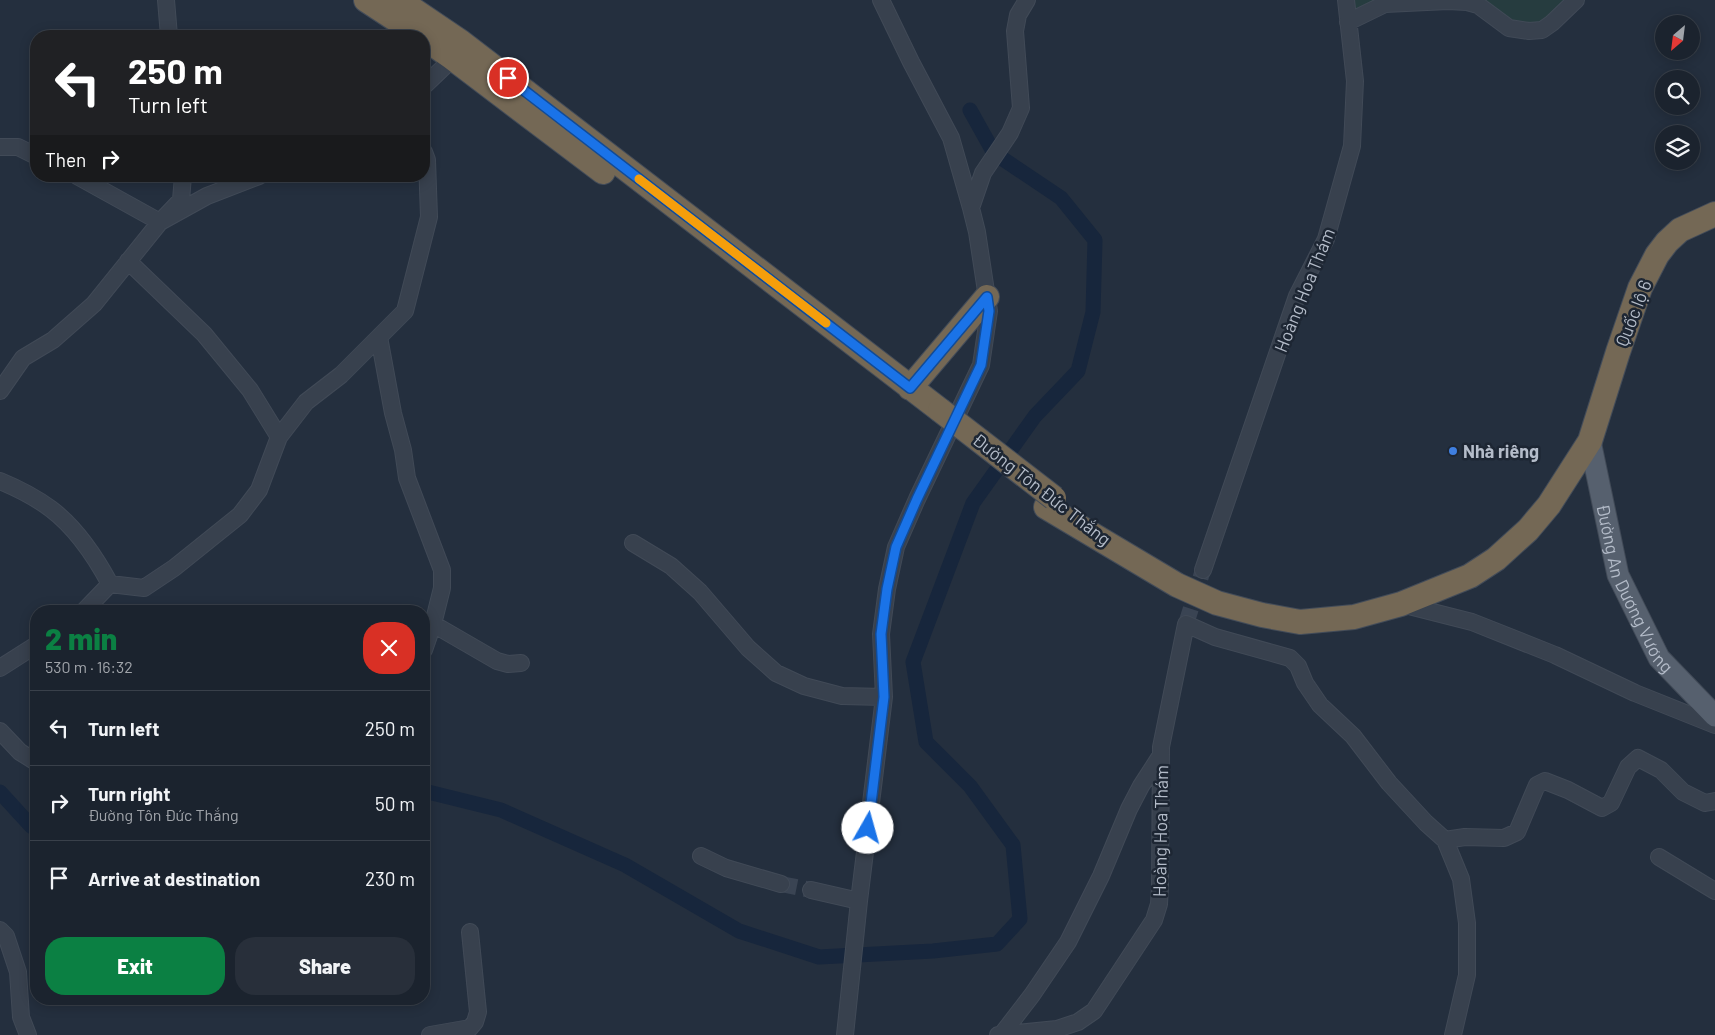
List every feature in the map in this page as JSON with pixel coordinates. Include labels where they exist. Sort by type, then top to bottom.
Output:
[{"type":"highway","points":[[366,0],[412,30]]},
{"type":"highway","name":"Đường Tôn Đức Thắng","points":[[399,0],[461,42],[910,388],[936,416]]},
{"type":"highway","name":"Đường Tôn Đức Thắng","points":[[430,42],[936,416],[1050,503],[1135,561],[1177,585],[1217,603],[1262,615],[1300,622],[1354,617],[1401,604],[1470,576],[1496,559],[1528,530],[1548,505],[1590,441]]},
{"type":"highway","name":"Quốc lộ 6","points":[[1590,441],[1637,297],[1656,255],[1680,230],[1715,214]]},
{"type":"highway","points":[[910,388],[987,297]]},
{"type":"main road","name":"Đường An Dương Vương","points":[[1590,441],[1618,576],[1659,658],[1715,716]]},
{"type":"street","points":[[166,0],[168,30]]},
{"type":"street","points":[[845,1035],[884,697],[881,634],[887,589],[896,547],[981,365],[989,311],[978,232],[951,138],[881,0]]},
{"type":"street","points":[[970,208],[983,173],[1010,133],[1021,108],[1015,31],[1018,15],[1027,0]]},
{"type":"street","name":"Hoàng Hoa Thám","points":[[1202,570],[1297,296],[1326,239],[1352,146],[1355,81],[1346,0]]},
{"type":"street","points":[[1348,22],[1377,4],[1438,1],[1466,2],[1478,5],[1509,28],[1529,31],[1542,30],[1576,0]]},
{"type":"street","points":[[430,80],[445,66],[451,57]]},
{"type":"street","points":[[0,147],[18,147],[30,153]]},
{"type":"street","points":[[88,182],[160,222]]},
{"type":"street","points":[[0,391],[23,358],[53,340],[94,304],[160,222],[181,200],[182,182]]},
{"type":"street","points":[[160,222],[207,196],[243,182]]},
{"type":"street","points":[[110,584],[144,588],[174,568],[240,515],[259,490],[279,437],[306,402],[341,375],[405,311],[429,217],[428,182]]},
{"type":"street","points":[[128,261],[204,334],[250,390],[279,437]]},
{"type":"street","points":[[379,337],[393,413],[403,450],[407,478],[442,570],[442,588],[430,633]]},
{"type":"street","points":[[0,481],[18,489],[51,509],[77,535],[96,558],[110,584]]},
{"type":"street","points":[[633,543],[671,566],[700,592],[748,648],[776,673],[804,686],[842,696],[884,697]]},
{"type":"street","points":[[90,605],[110,584]]},
{"type":"street","points":[[1401,604],[1472,622],[1555,655],[1635,693],[1715,725]]},
{"type":"street","points":[[433,624],[497,662],[508,664],[521,663]]},
{"type":"street","name":"Hoàng Hoa Thám","points":[[1000,1034],[1057,1029],[1078,1022],[1094,1011],[1154,920],[1160,904],[1161,747],[1186,624],[1215,637],[1290,658],[1298,666],[1305,683],[1320,705],[1353,736],[1389,783],[1445,840]]},
{"type":"street","points":[[0,668],[30,649]]},
{"type":"street","points":[[0,731],[20,752],[30,758]]},
{"type":"street","points":[[1000,1034],[1032,995],[1068,942],[1101,876],[1129,809],[1141,786],[1161,756]]},
{"type":"street","points":[[1453,1035],[1467,975],[1467,923],[1461,879],[1445,840],[1465,837],[1504,838],[1517,832],[1537,785],[1545,781],[1568,790],[1602,808],[1611,803],[1628,767],[1638,758],[1661,770],[1683,792],[1705,803],[1715,801]]},
{"type":"street","points":[[701,856],[726,868],[781,884]]},
{"type":"street","points":[[1659,857],[1715,891]]},
{"type":"street","points":[[811,890],[859,901]]},
{"type":"street","points":[[0,930],[6,936],[18,972],[21,1017],[28,1035]]},
{"type":"street","points":[[430,1035],[470,1028],[475,1022],[478,1012],[470,932]]},
{"type":"green space","points":[[1346,0],[1374,0],[1348,17]]},
{"type":"green space","points":[[1381,0],[1575,0],[1542,30],[1448,1]]},
{"type":"waterway","points":[[430,792],[501,810],[625,865],[739,931],[819,957],[933,951],[997,944],[1020,919],[1013,845],[970,786],[926,742],[913,662],[973,503],[1035,416],[1078,371],[1093,312],[1095,240],[1061,198],[994,153],[970,110]]},
{"type":"waterway","points":[[0,792],[30,825]]},
{"type":"tunnel","points":[[1186,624],[1203,570]]},
{"type":"tunnel","points":[[781,884],[811,890]]},
{"type":"slow traffic","points":[[639,179],[826,323]]},
{"type":"place","name":"Nhà riêng","points":[[1453,451]]},
{"type":"route","points":[[508,78],[910,388],[987,297],[989,311],[981,365],[896,547],[887,589],[881,634],[884,697],[868,828]]}]
